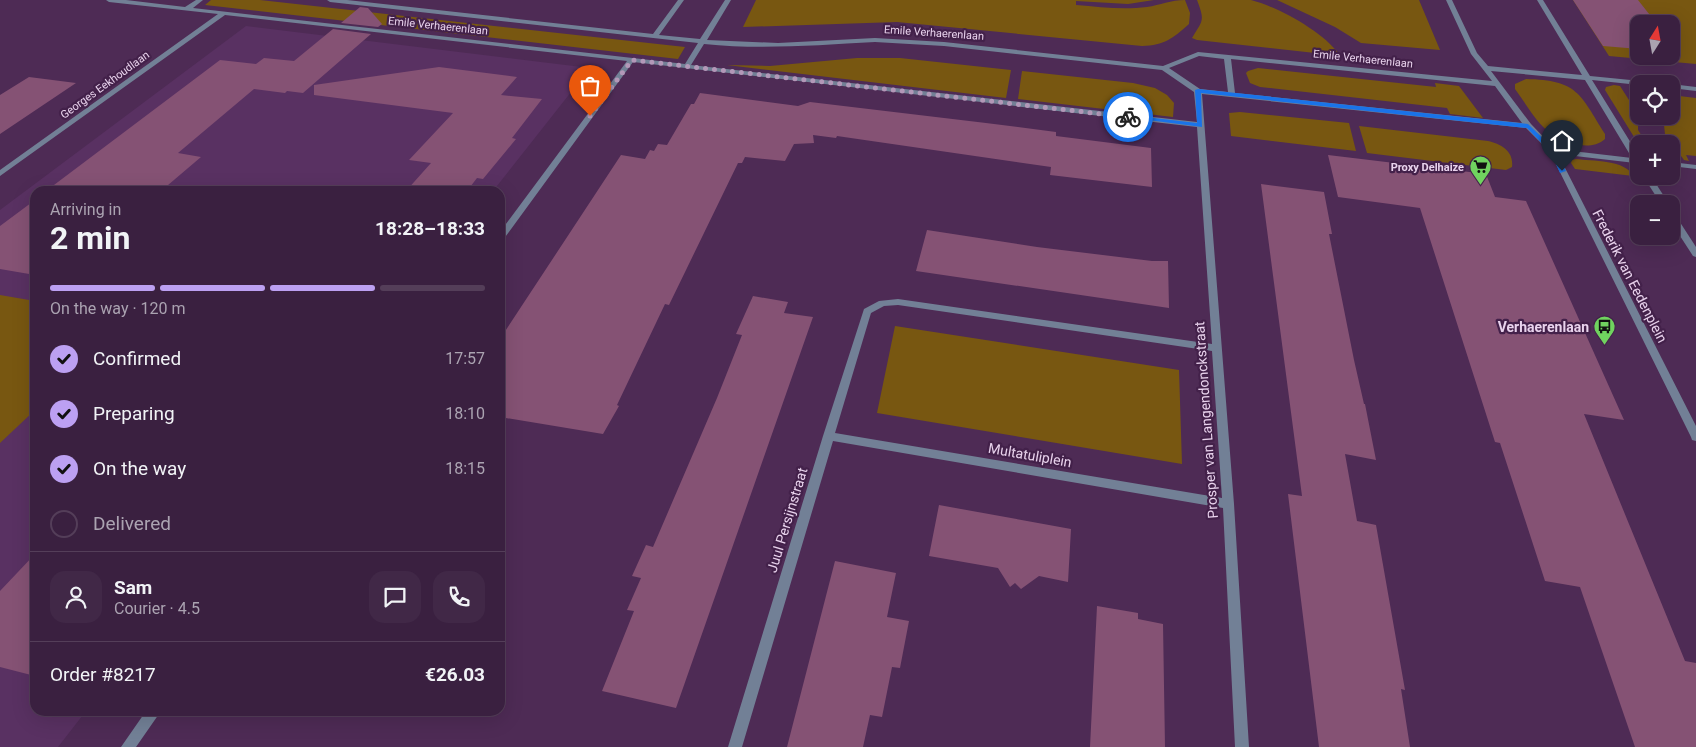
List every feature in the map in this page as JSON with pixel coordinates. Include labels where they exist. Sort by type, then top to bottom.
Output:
[{"type":"street","name":"Emile Verhaerenlaan","points":[[109,0],[1200,125]]},
{"type":"street","points":[[186,9],[200,0]]},
{"type":"street","name":"Emile Verhaerenlaan","points":[[330,0],[724,44],[778,46],[857,40],[900,40],[1164,68],[1198,90],[1528,126]]},
{"type":"street","points":[[655,36],[681,0]]},
{"type":"street","points":[[687,66],[728,0]]},
{"type":"street","name":"Frederik van Eedenplein","points":[[1449,0],[1474,54],[1528,126],[1553,151],[1696,437]]},
{"type":"street","points":[[1540,0],[1630,148]]},
{"type":"street","name":"Georges Eekhoudlaan","points":[[0,174],[223,14]]},
{"type":"street","name":"Emile Verhaerenlaan","points":[[1164,68],[1198,54],[1498,84]]},
{"type":"street","points":[[1227,56],[1232,94]]},
{"type":"street","points":[[505,231],[632,60]]},
{"type":"street","points":[[1486,68],[1630,82]]},
{"type":"street","points":[[1680,87],[1696,88]]},
{"type":"street","name":"Prosper van Langendonckstraat","points":[[1198,90],[1228,504],[1242,747]]},
{"type":"street","points":[[1553,151],[1630,160]]},
{"type":"street","points":[[1680,165],[1696,167]]},
{"type":"street","points":[[1680,228],[1696,254]]},
{"type":"street","name":"Juul Persijnstraat","points":[[735,747],[867,311],[875,305],[887,301],[898,302],[1216,348]]},
{"type":"street","name":"Multatuliplein","points":[[828,436],[1228,504]]},
{"type":"street","points":[[128,747],[150,716]]},
{"type":"shaded area","points":[[211,0],[260,0],[685,47],[678,59],[205,5]]},
{"type":"shaded area","points":[[756,0],[1154,0],[1128,4],[1076,1],[1076,5],[1129,8],[1147,7],[1185,0],[1190,13],[1189,24],[1173,37],[1162,43],[1142,46],[897,22],[743,27]]},
{"type":"shaded area","points":[[1197,0],[1251,0],[1262,3],[1299,21],[1322,37],[1339,54],[1333,55],[1197,40],[1192,38],[1199,27],[1202,17]]},
{"type":"shaded area","points":[[1277,0],[1419,0],[1440,50],[1361,43],[1335,27]]},
{"type":"shaded area","points":[[1573,0],[1696,0],[1696,64],[1680,63],[1680,15],[1630,15],[1630,58],[1609,56]]},
{"type":"shaded area","points":[[246,26],[590,68],[497,186],[32,186]]},
{"type":"shaded area","points":[[857,58],[900,58],[1011,70],[1006,98],[727,65],[770,66]]},
{"type":"shaded area","points":[[1258,68],[1436,87],[1435,83],[1459,86],[1483,118],[1450,114],[1447,108],[1260,87],[1250,83],[1246,73]]},
{"type":"shaded area","points":[[1022,71],[1133,83],[1155,88],[1167,95],[1174,103],[1173,117],[1018,99]]},
{"type":"shaded area","points":[[1526,79],[1557,82],[1576,92],[1583,99],[1605,134],[1605,139],[1592,145],[1579,145],[1567,142],[1548,132],[1534,117],[1515,89],[1515,84]]},
{"type":"shaded area","points":[[1620,86],[1630,102],[1630,125],[1638,125],[1638,130],[1641,135],[1633,135],[1605,90],[1606,87]]},
{"type":"shaded area","points":[[1680,96],[1696,98],[1696,156],[1686,155],[1689,161],[1684,160],[1680,155],[1680,135],[1665,134],[1664,125],[1680,125]]},
{"type":"shaded area","points":[[1240,112],[1349,123],[1356,151],[1231,136],[1229,113]]},
{"type":"shaded area","points":[[1359,126],[1488,141],[1506,149],[1511,157],[1512,167],[1506,170],[1367,153]]},
{"type":"shaded area","points":[[1572,160],[1616,164],[1629,171],[1630,176],[1575,169],[1571,163]]},
{"type":"shaded area","points":[[30,188],[30,716],[82,716],[58,747],[0,747],[0,210]]},
{"type":"shaded area","points":[[0,295],[30,300],[30,415],[0,443]]},
{"type":"shaded area","points":[[895,326],[1179,370],[1182,464],[877,413]]},
{"type":"building","points":[[1573,0],[1638,0],[1650,15],[1630,15],[1630,48],[1603,46]]},
{"type":"building","points":[[360,7],[368,8],[382,24],[378,27],[341,23]]},
{"type":"building","points":[[333,29],[371,34],[303,93],[254,89],[178,153],[201,157],[167,186],[53,186],[220,60],[256,64],[264,58],[294,61]]},
{"type":"building","points":[[439,67],[517,77],[501,95],[542,99],[512,138],[516,139],[483,179],[477,178],[471,186],[410,186],[431,163],[409,160],[453,113],[314,95],[314,85]]},
{"type":"building","points":[[29,77],[76,83],[0,134],[0,95]]},
{"type":"building","points":[[700,93],[798,106],[810,102],[1056,132],[1056,136],[1151,148],[1152,187],[1050,175],[1051,167],[837,136],[836,138],[813,135],[814,143],[794,144],[785,161],[745,157],[742,163],[738,163],[669,305],[665,304],[617,405],[619,406],[603,434],[505,418],[505,331],[621,155],[645,159],[650,150],[654,151],[658,144],[667,145],[691,104],[694,104]]},
{"type":"building","points":[[1328,155],[1486,174],[1495,197],[1526,201],[1624,420],[1584,414],[1685,661],[1696,663],[1696,747],[1635,747],[1580,587],[1545,581],[1500,443],[1495,442],[1420,208],[1338,197]]},
{"type":"building","points":[[1261,184],[1324,192],[1332,234],[1329,234],[1376,460],[1345,454],[1357,521],[1376,525],[1405,690],[1401,689],[1410,747],[1319,747],[1288,494],[1302,496]]},
{"type":"building","points":[[30,204],[30,274],[0,269],[0,226]]},
{"type":"building","points":[[927,230],[1037,247],[1152,261],[1168,261],[1169,308],[916,271]]},
{"type":"building","points":[[753,296],[788,302],[784,313],[813,317],[676,708],[602,691],[634,611],[627,610],[641,578],[632,576],[646,545],[653,547],[717,398],[742,335],[736,334]]},
{"type":"building","points":[[939,505],[1071,529],[1068,582],[1039,576],[1021,589],[1015,583],[1010,587],[998,568],[929,556]]},
{"type":"building","points":[[30,559],[30,675],[0,667],[0,591]]},
{"type":"building","points":[[835,561],[896,573],[887,617],[909,621],[900,668],[892,667],[882,717],[870,715],[863,747],[787,747]]},
{"type":"building","points":[[1097,606],[1138,613],[1138,619],[1163,624],[1165,747],[1090,747]]},
{"type":"way so far","points":[[590,116],[632,60],[1128,117]]},
{"type":"place","name":"Proxy Delhaize","points":[[1480,186]]},
{"type":"place","name":"Verhaerenlaan","points":[[1605,346]]},
{"type":"route","points":[[1128,117],[1200,125],[1198,90],[1528,126],[1553,151],[1562,171]]}]
